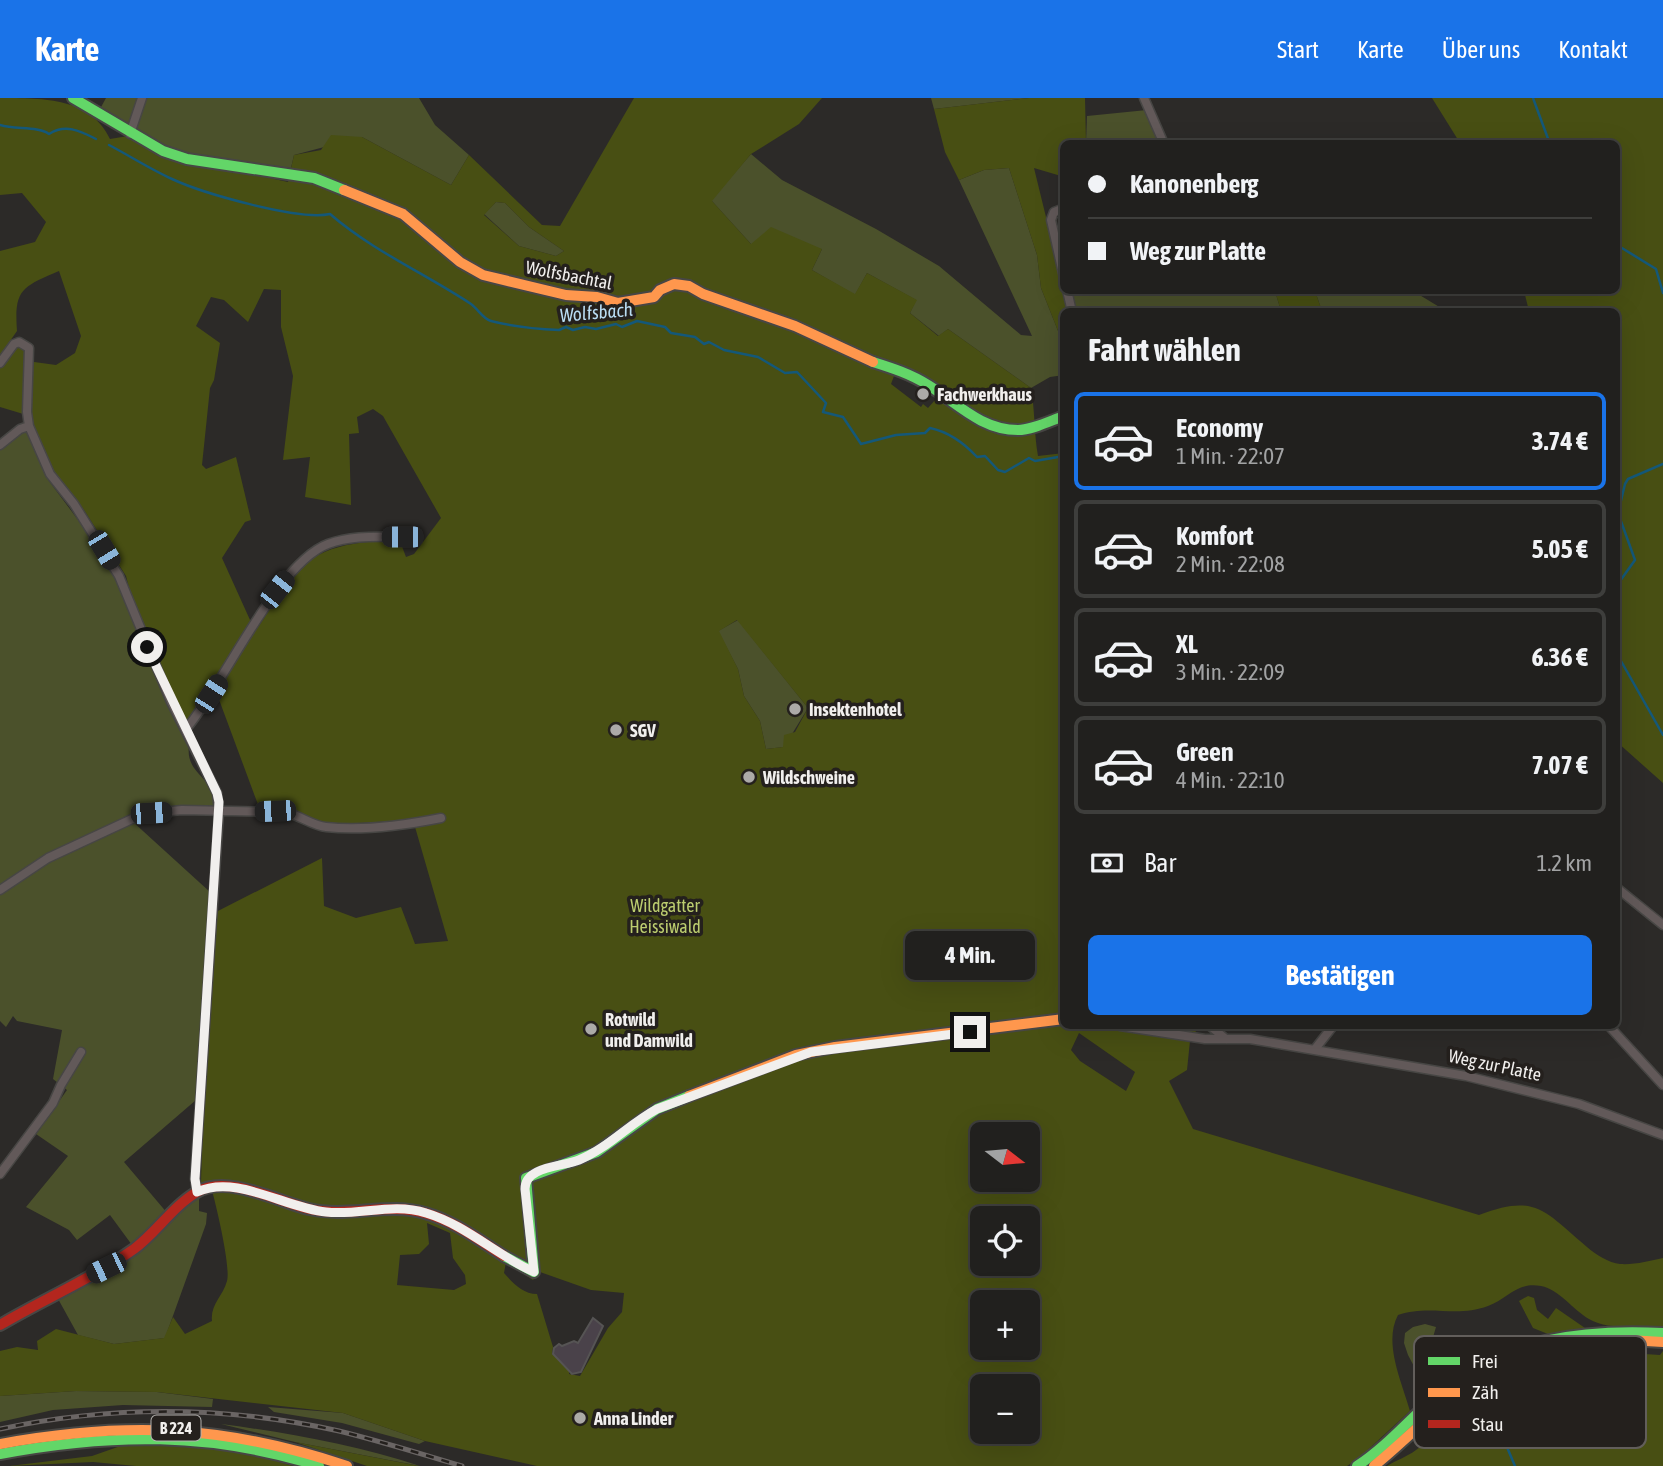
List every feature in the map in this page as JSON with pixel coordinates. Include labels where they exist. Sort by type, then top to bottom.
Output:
[{"type":"street","name":"Wolfsbachtal","points":[[73,98],[130,134],[163,151],[187,159],[302,176],[339,186],[403,214],[460,262],[483,275],[566,295],[597,297],[618,303],[654,297],[660,290],[674,284],[689,286],[703,294],[796,326],[864,359],[906,373],[978,420],[995,428],[1021,430],[1060,417]]},
{"type":"street","points":[[130,134],[142,98]]},
{"type":"street","points":[[1144,98],[1162,140]]},
{"type":"street","points":[[1060,210],[1055,212],[1051,220],[1060,260]]},
{"type":"street","points":[[0,363],[14,344],[19,342],[29,348],[29,426],[50,474],[80,514],[119,576],[147,647],[217,793],[219,812],[195,1179],[202,1189]]},
{"type":"street","points":[[0,445],[29,426]]},
{"type":"street","points":[[186,729],[277,590],[298,564],[312,552],[329,544],[356,537],[402,537]]},
{"type":"street","points":[[0,890],[48,858],[132,819],[162,812],[285,812],[296,814],[323,827],[407,824],[441,818]]},
{"type":"street","points":[[1620,890],[1663,925]]},
{"type":"street","points":[[0,1325],[126,1254],[202,1189],[233,1188],[327,1212],[414,1210],[442,1219],[534,1272],[526,1178],[597,1152],[657,1109],[811,1052],[1060,1020]]},
{"type":"street","name":"Weg zur Platte","points":[[1140,1029],[1205,1039],[1250,1039],[1315,1049],[1528,1089],[1579,1104],[1663,1135]]},
{"type":"street","points":[[1214,1029],[1226,1039]]},
{"type":"street","points":[[1315,1049],[1331,1029]]},
{"type":"street","points":[[1612,1029],[1663,1085]]},
{"type":"street","points":[[0,1174],[53,1103],[81,1052]]},
{"type":"street","points":[[1564,1336],[1620,1331],[1663,1333]]},
{"type":"street","points":[[1357,1466],[1414,1417]]},
{"type":"street","name":"B 224","points":[[0,1444],[57,1433],[119,1428],[212,1430],[306,1451],[347,1466]]},
{"type":"street","points":[[1374,1466],[1414,1431]]},
{"type":"street","name":"B 224","points":[[0,1454],[58,1443],[119,1437],[165,1437],[256,1449],[319,1466]]},
{"type":"green space","name":"Wildgatter Heissiwald","points":[[0,98],[65,103],[91,115],[102,125],[110,139],[128,136],[159,153],[244,169],[256,175],[288,182],[294,155],[321,150],[331,135],[362,137],[451,185],[469,155],[542,225],[560,226],[634,98],[822,98],[799,124],[751,154],[712,201],[751,244],[771,227],[822,249],[812,270],[855,294],[867,273],[917,300],[910,313],[938,336],[948,329],[1031,388],[1038,456],[1060,453],[1060,1029],[1197,1029],[1190,1041],[1187,1070],[1169,1081],[1193,1129],[1479,1215],[1514,1206],[1538,1209],[1594,1252],[1616,1263],[1636,1263],[1663,1258],[1663,1327],[1597,1323],[1554,1291],[1533,1285],[1519,1288],[1495,1303],[1476,1309],[1421,1311],[1398,1315],[1392,1338],[1393,1350],[1410,1411],[1347,1466],[537,1466],[425,1441],[343,1413],[157,1392],[76,1391],[0,1396],[0,1351],[17,1347],[38,1350],[37,1341],[56,1329],[114,1344],[164,1338],[173,1317],[185,1334],[212,1321],[213,1310],[225,1286],[228,1273],[210,1183],[201,1182],[214,913],[322,858],[324,906],[356,918],[401,907],[415,944],[448,941],[413,820],[322,825],[260,810],[214,686],[192,717],[186,720],[177,707],[133,603],[126,576],[84,510],[53,471],[30,416],[0,407],[0,251],[35,242],[46,222],[22,193],[0,195]],"holes":[[[496,202],[505,203],[529,227],[564,251],[556,256],[519,246],[484,215]],[[59,271],[81,336],[75,353],[56,365],[27,361],[27,349],[10,341],[17,331],[19,298],[23,291],[36,281]],[[264,289],[281,290],[281,327],[293,376],[283,460],[310,457],[305,497],[351,505],[349,434],[359,433],[357,417],[373,409],[383,416],[441,518],[414,554],[406,557],[400,541],[384,541],[338,547],[312,559],[288,581],[255,631],[222,558],[245,522],[251,520],[236,457],[206,469],[202,465],[210,388],[214,380],[220,343],[196,326],[211,297],[224,300],[248,322]],[[897,368],[943,391],[928,408],[923,404],[921,407],[891,384]],[[737,620],[808,708],[795,732],[784,735],[783,747],[766,749],[760,721],[744,696],[738,669],[719,631]],[[1079,1033],[1135,1072],[1126,1091],[1080,1061],[1071,1050]],[[427,1223],[450,1233],[453,1258],[465,1275],[466,1284],[454,1290],[397,1285],[400,1255],[419,1254],[429,1244]],[[506,1262],[533,1280],[540,1272],[591,1290],[624,1293],[622,1312],[608,1328],[580,1376],[569,1374],[569,1368],[552,1354],[553,1347],[537,1294],[523,1290],[504,1273]]]},
{"type":"green space","points":[[106,98],[139,98],[128,126],[100,109]]},
{"type":"green space","points":[[145,98],[419,98],[435,125],[469,155],[451,185],[362,137],[294,155],[291,168],[181,154],[135,132],[134,126]]},
{"type":"green space","points":[[931,98],[1029,98],[934,109]]},
{"type":"green space","points":[[1029,98],[1085,98],[1086,140],[1060,140],[1060,176],[1034,168],[1060,274],[1060,294],[1065,294],[1068,308],[1060,308],[1060,336],[1041,288],[1037,255],[1009,168],[984,170],[959,180],[945,152],[934,109]]},
{"type":"green space","points":[[1432,98],[1663,98],[1663,783],[1620,745],[1620,308],[1528,308],[1525,294],[1620,294],[1620,140],[1458,140]]},
{"type":"green space","points":[[1147,110],[1159,140],[1086,140],[1087,116]]},
{"type":"green space","points":[[751,154],[782,180],[876,229],[939,266],[1021,335],[1032,336],[959,180],[984,170],[1009,168],[1037,255],[1041,288],[1060,336],[1060,376],[1050,377],[1031,388],[948,329],[939,336],[910,313],[916,300],[867,273],[855,295],[812,270],[822,249],[751,244],[711,200]]},
{"type":"green space","points":[[496,202],[505,203],[529,227],[564,251],[556,256],[519,246],[484,214]]},
{"type":"green space","points":[[1070,294],[1276,294],[1280,308],[1073,308]]},
{"type":"green space","points":[[1276,294],[1316,294],[1321,308],[1280,308]]},
{"type":"green space","points":[[1316,294],[1418,294],[1441,308],[1321,308]]},
{"type":"green space","points":[[22,432],[29,433],[49,481],[96,544],[115,575],[144,650],[189,745],[191,763],[210,788],[214,806],[141,812],[74,842],[0,887],[0,450]]},
{"type":"green space","points":[[738,620],[808,708],[784,747],[766,749],[760,721],[744,696],[738,669],[718,631]]},
{"type":"green space","points":[[132,821],[210,892],[196,1100],[124,1162],[168,1214],[132,1245],[110,1215],[77,1240],[69,1230],[26,1207],[68,1156],[36,1134],[67,1090],[53,1079],[62,1030],[17,1021],[13,1016],[6,1027],[0,1021],[0,892],[32,870]]},
{"type":"green space","points":[[199,1194],[199,1211],[207,1213],[206,1224],[165,1338],[114,1344],[78,1335],[57,1297],[112,1270]]},
{"type":"green space","points":[[1528,1296],[1534,1298],[1537,1310],[1548,1319],[1556,1308],[1585,1328],[1548,1334],[1533,1328],[1519,1301]]},
{"type":"green space","points":[[1425,1324],[1436,1327],[1433,1336],[1414,1336],[1414,1366],[1404,1343],[1405,1333],[1413,1327]]},
{"type":"green space","points":[[1663,1351],[1663,1466],[1387,1466],[1418,1448],[1646,1448],[1646,1354],[1660,1355]]},
{"type":"green space","points":[[76,1391],[157,1392],[213,1399],[212,1407],[123,1405],[53,1410],[0,1422],[0,1396]]},
{"type":"green space","points":[[268,1407],[343,1413],[425,1441],[419,1444],[342,1423],[274,1412]]},
{"type":"green space","points":[[221,1424],[322,1440],[420,1466],[295,1442]]},
{"type":"green space","points":[[295,1442],[419,1466],[367,1466]]},
{"type":"green space","points":[[129,1443],[188,1444],[238,1450],[293,1466],[136,1466],[93,1462],[9,1466],[92,1456]]},
{"type":"building","points":[[593,1318],[603,1326],[581,1372],[572,1374],[553,1354],[554,1348],[559,1344],[562,1346],[574,1341],[578,1343]]},
{"type":"waterway","points":[[1533,98],[1549,140]]},
{"type":"waterway","name":"Wolfsbach","points":[[0,125],[49,134],[61,129],[72,129],[96,139]]},
{"type":"waterway","name":"Wolfsbach","points":[[109,145],[164,175],[205,191],[274,210],[330,214],[381,251],[471,304],[491,321],[559,330],[566,327],[573,330],[585,327],[596,329],[616,324],[622,327],[637,321],[665,327],[671,333],[695,337],[704,344],[709,342],[724,350],[758,357],[785,373],[797,372],[826,403],[823,412],[843,417],[861,444],[896,435],[925,433],[930,428],[950,435],[977,457],[985,456],[998,470],[1005,472],[1029,458],[1035,461],[1060,457]]},
{"type":"waterway","points":[[1620,247],[1656,269],[1663,293]]},
{"type":"waterway","points":[[1620,505],[1628,479],[1663,464]]},
{"type":"waterway","points":[[1620,519],[1635,560],[1620,581]]},
{"type":"waterway","name":"Wolfsbach","points":[[1620,659],[1663,735]]},
{"type":"waterway","points":[[1507,1448],[1515,1466]]},
{"type":"railway","points":[[0,1429],[42,1421],[127,1412],[212,1413],[339,1431],[462,1466]]},
{"type":"traffic: fast","points":[[73,98],[163,151],[187,159],[314,178],[344,190]]},
{"type":"traffic: fast","points":[[873,362],[922,381],[992,426],[1023,430],[1060,418]]},
{"type":"traffic: fast","points":[[504,1256],[534,1272],[526,1178],[597,1152],[657,1109],[689,1096]]},
{"type":"traffic: fast","points":[[1574,1336],[1663,1333]]},
{"type":"traffic: fast","points":[[1357,1466],[1414,1417]]},
{"type":"traffic: fast","points":[[0,1454],[82,1442],[161,1439],[239,1447],[319,1466]]},
{"type":"traffic: slow","points":[[344,190],[403,214],[460,262],[483,275],[566,295],[597,297],[618,303],[654,297],[660,290],[674,284],[689,286],[703,294],[795,326],[873,362]]},
{"type":"traffic: slow","points":[[689,1096],[796,1055],[835,1047],[1060,1019]]},
{"type":"traffic: slow","points":[[1646,1342],[1663,1342]]},
{"type":"traffic: slow","points":[[0,1444],[90,1432],[175,1431],[259,1442],[347,1466]]},
{"type":"traffic: slow","points":[[1374,1466],[1414,1431]]},
{"type":"traffic: jam","points":[[0,1325],[118,1260],[142,1243],[188,1198],[209,1187],[223,1186],[253,1191],[309,1209],[324,1211],[396,1209],[425,1213],[456,1226],[504,1256]]},
{"type":"place","name":"Fachwerkhaus","points":[[923,394]]},
{"type":"place","name":"Insektenhotel","points":[[795,709]]},
{"type":"place","name":"SGV","points":[[616,730]]},
{"type":"place","name":"Wildschweine","points":[[749,777]]},
{"type":"place","name":"Rotwild und Damwild","points":[[591,1029]]},
{"type":"place","name":"Anna Linder","points":[[580,1418]]},
{"type":"route","points":[[147,647],[219,802],[195,1179],[197,1192],[208,1187],[233,1188],[327,1212],[387,1208],[427,1213],[454,1225],[534,1272],[525,1189],[525,1180],[531,1174],[597,1152],[657,1109],[796,1055],[855,1044],[970,1032]]}]
